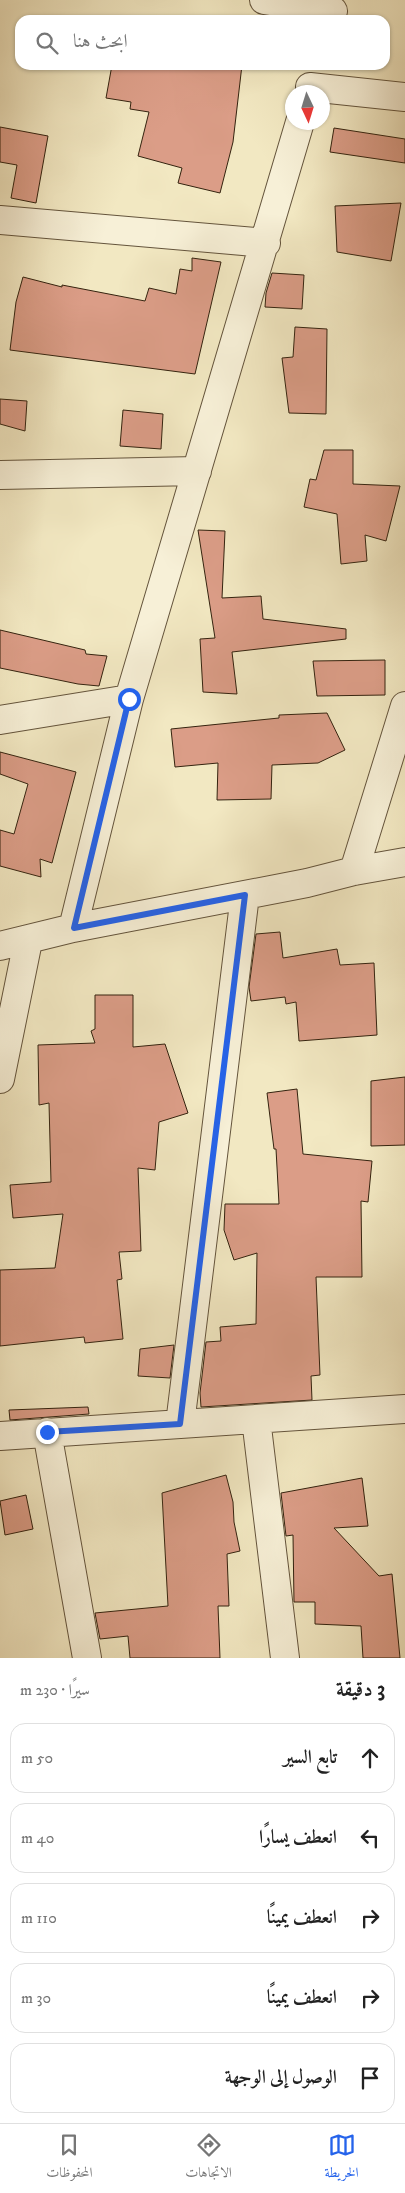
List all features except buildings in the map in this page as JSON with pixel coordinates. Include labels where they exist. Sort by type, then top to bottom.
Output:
[{"type":"street","points":[[264,0],[333,10]]},
{"type":"street","points":[[312,82],[405,97]]},
{"type":"street","points":[[74,928],[129,699],[266,243],[298,130]]},
{"type":"street","points":[[0,220],[266,243]]},
{"type":"street","points":[[0,475],[197,471]]},
{"type":"street","points":[[0,720],[129,699]]},
{"type":"street","points":[[354,871],[405,706]]},
{"type":"street","points":[[0,946],[28,941],[74,928],[405,862]]},
{"type":"street","points":[[180,1424],[245,895]]},
{"type":"street","points":[[0,1079],[28,941]]},
{"type":"street","points":[[0,1436],[405,1409]]},
{"type":"street","points":[[256,1419],[286,1658]]},
{"type":"street","points":[[47,1432],[87,1658]]},
{"type":"route","points":[[47,1432],[180,1424],[245,895],[74,928],[129,699]]}]
